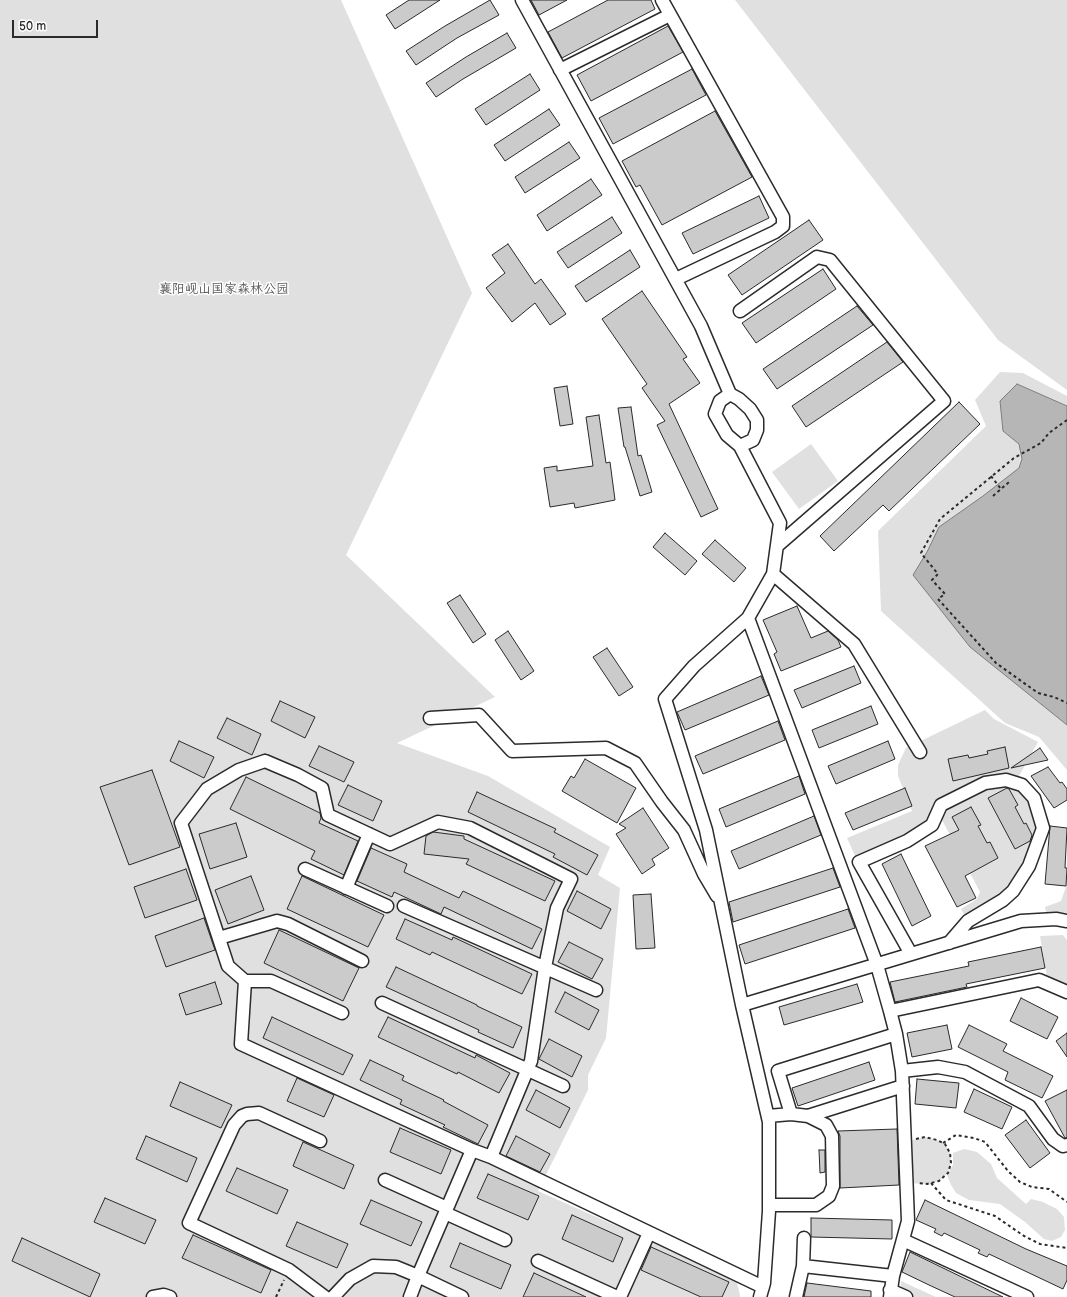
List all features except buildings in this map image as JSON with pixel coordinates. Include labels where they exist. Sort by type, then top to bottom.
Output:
[{"type":"street","points":[[522,0],[701,326],[730,394],[739,399],[750,409],[757,420],[757,430],[752,440],[740,446]]},
{"type":"street","points":[[662,0],[783,217],[782,226],[775,232],[676,279]]},
{"type":"street","points":[[560,70],[670,15]]},
{"type":"street","points":[[740,311],[817,257],[830,260],[944,401],[777,546]]},
{"type":"street","points":[[245,981],[241,1044],[490,1157],[649,1233],[762,1292],[769,1205],[769,1122],[742,1005],[706,830],[664,699],[694,666],[748,618],[773,574],[780,523],[740,446],[727,435],[715,414],[720,401],[730,394]]},
{"type":"street","points":[[773,574],[854,644],[920,752]]},
{"type":"street","points":[[748,618],[877,965],[896,1034],[903,1086],[908,1221],[893,1276],[890,1294],[906,1297]]},
{"type":"street","points":[[430,718],[479,716],[512,751],[606,748],[636,764],[662,802],[684,830],[704,874],[722,904]]},
{"type":"street","points":[[342,1013],[271,981],[245,981],[228,966],[181,823],[207,789],[239,770],[264,761],[298,775],[322,788],[328,815],[390,844],[438,822],[470,828],[571,879],[557,908],[545,967],[531,1060],[490,1157]]},
{"type":"street","points":[[911,954],[859,862],[906,841],[926,829],[932,825],[941,805],[985,783],[1006,780],[1022,785],[1034,798],[1043,828],[1029,866],[1013,891],[1003,900],[968,921],[949,943]]},
{"type":"street","points":[[346,888],[369,834]]},
{"type":"street","points":[[305,869],[387,906]]},
{"type":"street","points":[[404,906],[596,990]]},
{"type":"street","points":[[742,1005],[1021,921],[1056,919],[1067,921]]},
{"type":"street","points":[[219,938],[277,921],[288,924],[362,961]]},
{"type":"street","points":[[890,1011],[1039,980],[1067,992]]},
{"type":"street","points":[[382,1003],[563,1086]]},
{"type":"street","points":[[791,1114],[778,1071],[896,1034]]},
{"type":"street","points":[[902,1071],[938,1067],[965,1072],[1030,1106],[1053,1139],[1063,1146],[1067,1145]]},
{"type":"street","points":[[808,1116],[903,1086]]},
{"type":"street","points":[[320,1141],[259,1113],[242,1116],[234,1125],[189,1223],[289,1270],[325,1297]]},
{"type":"street","points":[[768,1116],[791,1114],[808,1116],[826,1125],[832,1136],[833,1186],[829,1196],[816,1205],[769,1205]]},
{"type":"street","points":[[410,1297],[472,1150]]},
{"type":"street","points":[[385,1180],[505,1240]]},
{"type":"street","points":[[620,1297],[649,1233]]},
{"type":"street","points":[[796,1297],[803,1266],[804,1238]]},
{"type":"street","points":[[903,1240],[1027,1297]]},
{"type":"street","points":[[538,1261],[617,1297]]},
{"type":"street","points":[[333,1297],[350,1279],[373,1266],[396,1267],[462,1297]]},
{"type":"street","points":[[803,1266],[893,1276]]},
{"type":"street","points":[[153,1297],[164,1295],[170,1297]]},
{"type":"path","points":[[1067,420],[1049,433],[1041,443],[1014,458],[940,519],[921,553],[938,574],[932,580],[945,594],[938,599],[996,663],[1038,693],[1054,697],[1067,703]]},
{"type":"path","points":[[991,476],[1001,489]]},
{"type":"path","points":[[993,496],[1009,482]]},
{"type":"path","points":[[942,1143],[956,1135],[974,1138],[985,1142],[1008,1171],[1020,1182],[1032,1187],[1049,1189],[1067,1202]]},
{"type":"path","points":[[905,1142],[925,1137],[937,1140],[945,1144],[950,1153],[951,1163],[948,1172],[939,1181],[928,1184],[906,1182]]},
{"type":"path","points":[[931,1183],[946,1200],[995,1216],[1024,1236],[1040,1244],[1067,1248]]},
{"type":"path","points":[[276,1297],[289,1270]]},
{"type":"green space","name":"襄阳岘山国家森林公园","points":[[0,0],[341,0],[472,293],[346,555],[495,697],[397,743],[488,776],[610,847],[598,875],[620,888],[606,1038],[588,1075],[588,1090],[538,1191],[736,1279],[740,1297],[0,1297]]},
{"type":"green space","points":[[735,0],[1067,0],[1067,390],[998,340]]},
{"type":"green space","points":[[1000,372],[1023,373],[1067,396],[1067,770],[1039,737],[1005,723],[881,611],[878,531],[986,426],[975,400]]},
{"type":"green space","points":[[811,444],[838,481],[799,509],[772,472]]},
{"type":"green space","points":[[985,710],[994,719],[1038,742],[1019,776],[1013,778],[983,779],[946,796],[936,804],[920,827],[856,858],[847,838],[912,811],[898,776],[898,765],[906,748]]},
{"type":"green space","points":[[1005,783],[1019,788],[1029,797],[1039,832],[1009,887],[986,906],[966,918],[961,909],[977,899],[980,892],[942,820],[941,813],[945,807],[983,789]]},
{"type":"green space","points":[[1067,884],[1067,917],[1046,912],[1045,907],[1061,901]]},
{"type":"green space","points":[[1063,935],[1067,940],[1067,986],[1047,977],[1040,936]]},
{"type":"green space","points":[[925,1137],[945,1144],[950,1153],[951,1163],[948,1173],[939,1181],[927,1184],[906,1183],[905,1142]]},
{"type":"green space","points":[[964,1149],[977,1152],[991,1164],[997,1178],[1026,1204],[1031,1199],[1043,1202],[1057,1209],[1064,1217],[1065,1230],[1061,1237],[1052,1241],[1044,1239],[1025,1222],[1000,1204],[969,1200],[956,1193],[947,1175],[953,1165],[953,1153]]},
{"type":"green space","points":[[901,1281],[936,1297],[900,1297]]},
{"type":"shaded area","points":[[1017,384],[1067,406],[1067,725],[970,647],[913,575],[927,552],[939,527],[1019,468],[1022,459],[1019,444],[1003,431],[1000,401]]}]
